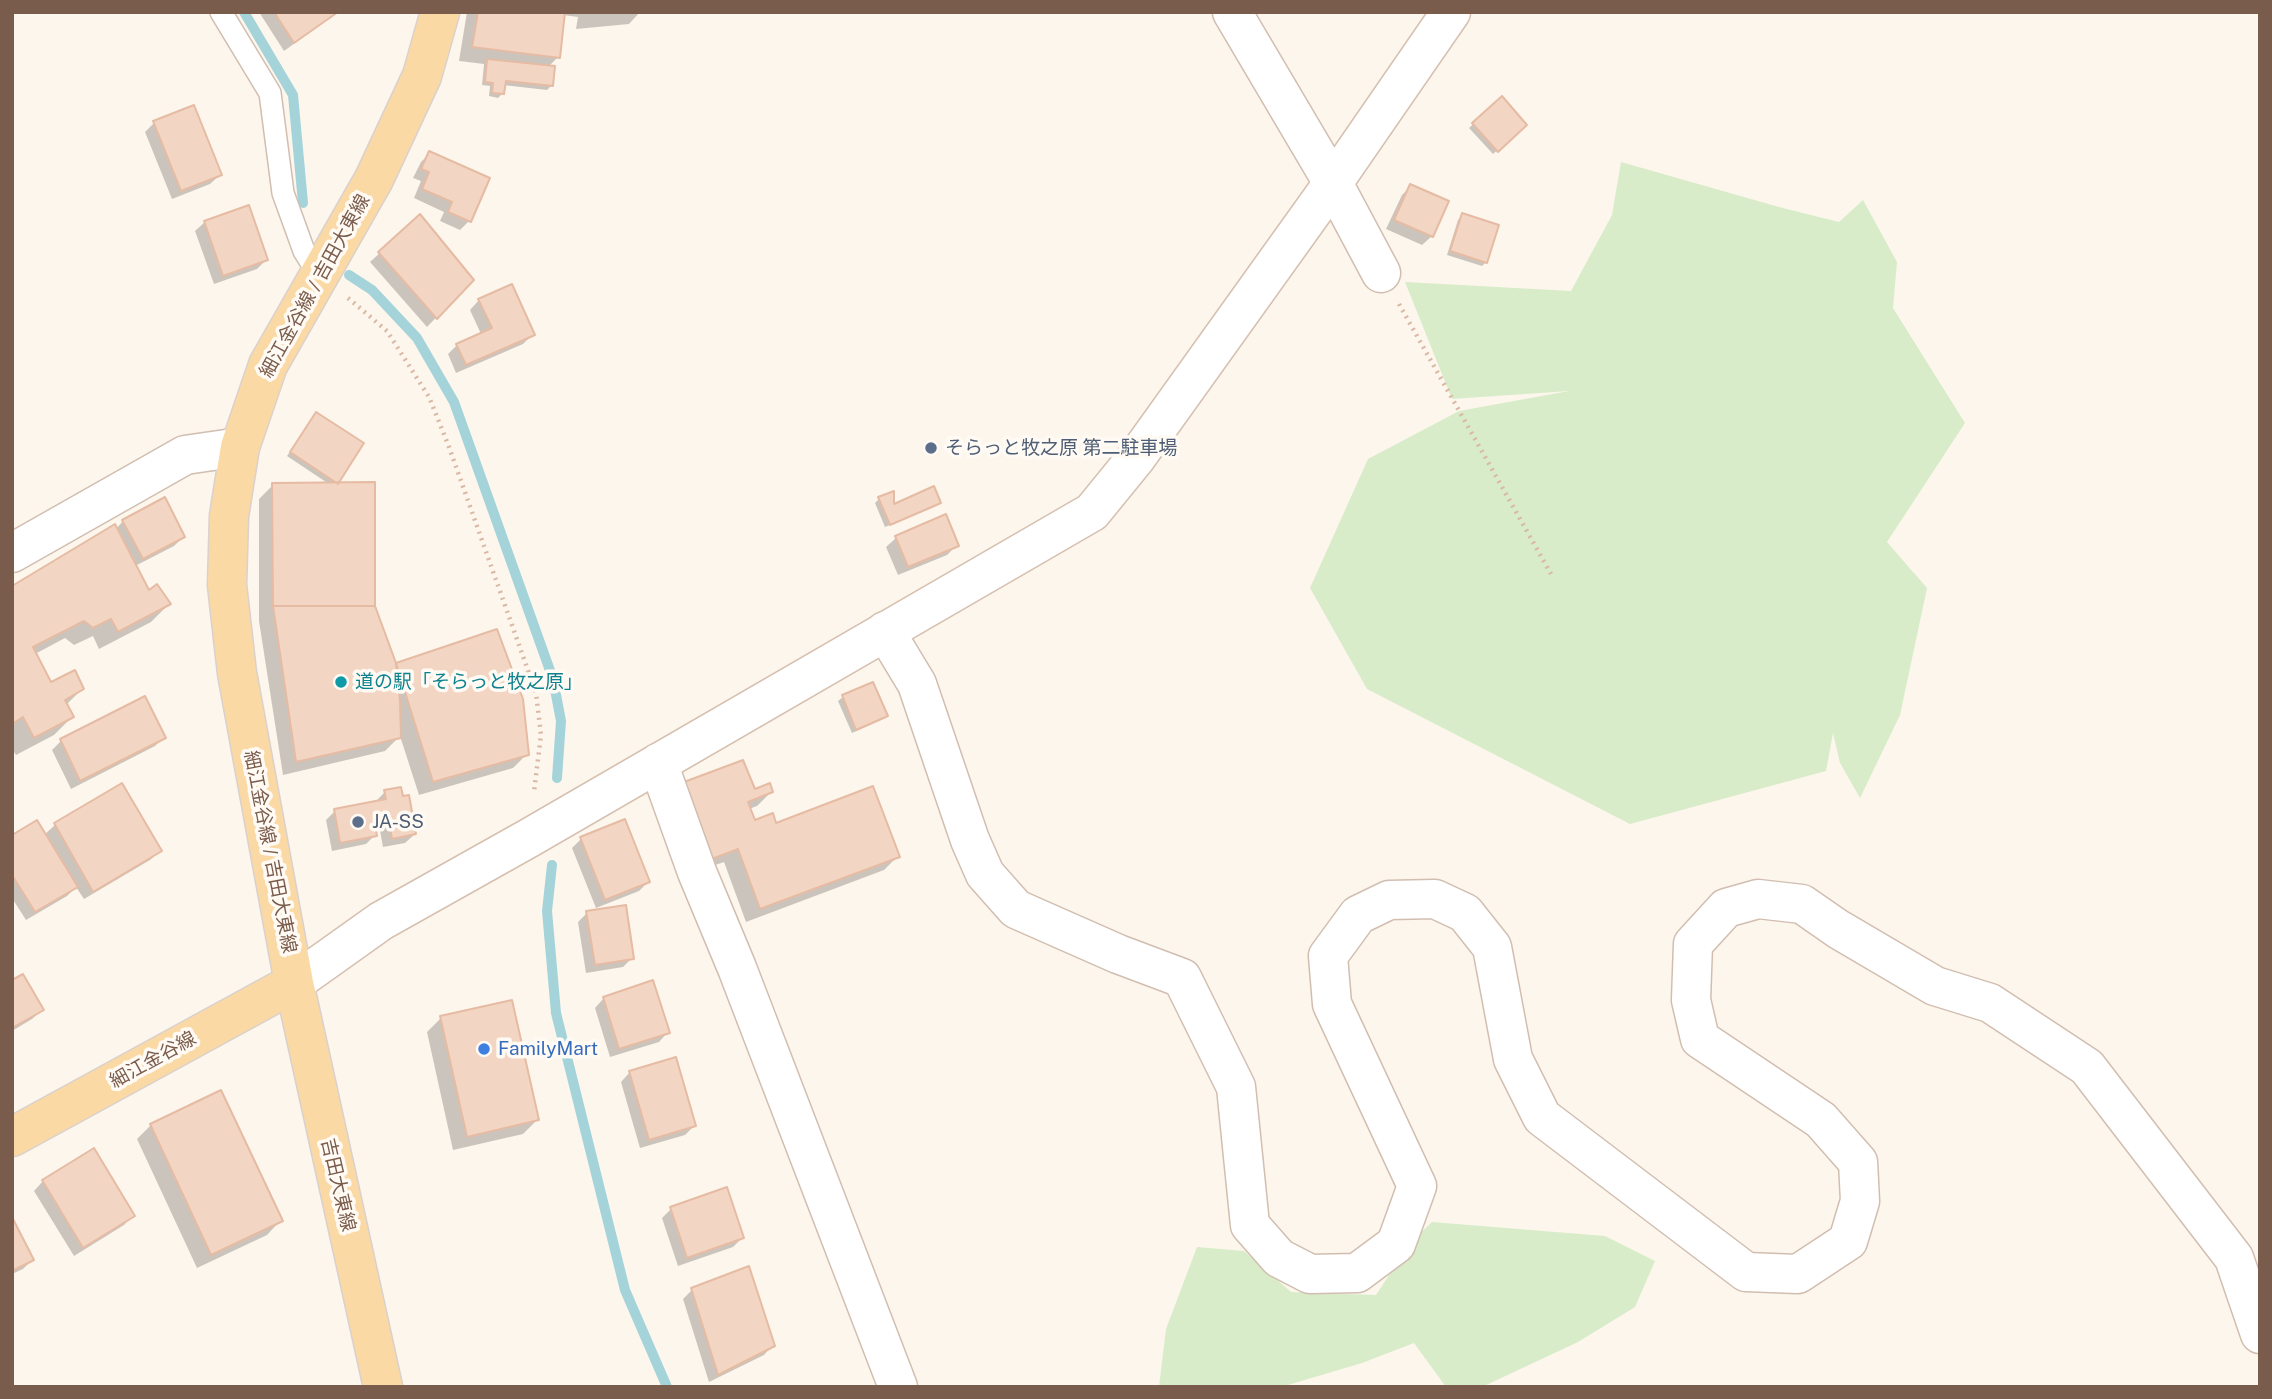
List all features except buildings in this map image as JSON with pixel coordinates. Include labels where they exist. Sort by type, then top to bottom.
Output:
[{"type":"main road","name":"細江金谷線 / 吉田大東線","points":[[294,984],[237,673],[229,597],[229,516],[240,447],[268,365],[374,178],[422,76],[440,12]]},
{"type":"main road","name":"細江金谷線","points":[[12,1137],[294,984]]},
{"type":"main road","name":"吉田大東線","points":[[294,984],[383,1387]]},
{"type":"street","points":[[1232,12],[1333,183],[1381,272]]},
{"type":"street","points":[[294,984],[381,921],[1092,512],[1136,458],[1333,183],[1451,12]]},
{"type":"street","points":[[12,553],[185,455],[240,447]]},
{"type":"street","points":[[885,631],[917,684],[970,840],[985,874],[1016,909],[1118,954],[1182,978],[1236,1087],[1250,1225],[1279,1258],[1310,1274],[1357,1273],[1396,1244],[1417,1186],[1332,1004],[1328,956],[1358,915],[1389,900],[1435,899],[1465,913],[1492,947],[1513,1059],[1542,1117],[1746,1272],[1798,1274],[1848,1241],[1860,1201],[1858,1162],[1821,1120],[1700,1039],[1691,1000],[1693,944],[1726,908],[1758,899],[1802,904],[1838,929],[1935,986],[1990,1003],[2087,1066],[2234,1258],[2260,1334]]},
{"type":"street","points":[[658,763],[697,872],[737,968],[898,1387]]},
{"type":"lane","points":[[221,12],[270,93],[283,193],[304,251],[319,275]]},
{"type":"path","points":[[1381,272],[1552,575]]},
{"type":"path","points":[[319,275],[387,331],[429,397],[449,447],[537,693],[541,735],[529,838]]},
{"type":"green space","points":[[1621,162],[1839,222],[1863,200],[1897,262],[1893,308],[1965,423],[1887,542],[1927,588],[1900,715],[1860,798],[1840,763],[1833,733],[1826,771],[1630,824],[1367,689],[1310,588],[1368,459],[1459,411],[1569,391],[1452,399],[1405,282],[1571,291],[1612,215]]},
{"type":"green space","points":[[1432,1222],[1605,1236],[1655,1261],[1635,1307],[1578,1342],[1482,1387],[1446,1387],[1414,1343],[1362,1363],[1281,1387],[1159,1387],[1166,1329],[1197,1247],[1244,1251],[1291,1292],[1376,1295],[1410,1243]]},
{"type":"waterway","points":[[244,12],[293,95],[303,203]]},
{"type":"waterway","points":[[349,275],[372,290],[417,338],[454,402],[553,679],[561,721],[557,778]]},
{"type":"waterway","points":[[552,865],[547,911],[556,1013],[625,1290],[667,1387]]},
{"type":"place","name":"そらっと牧之原 第二駐車場","points":[[931,448]]},
{"type":"place","name":"道の駅「そらっと牧之原」","points":[[341,682]]},
{"type":"place","name":"JA-SS","points":[[358,822]]},
{"type":"place","name":"FamilyMart","points":[[484,1049]]}]
